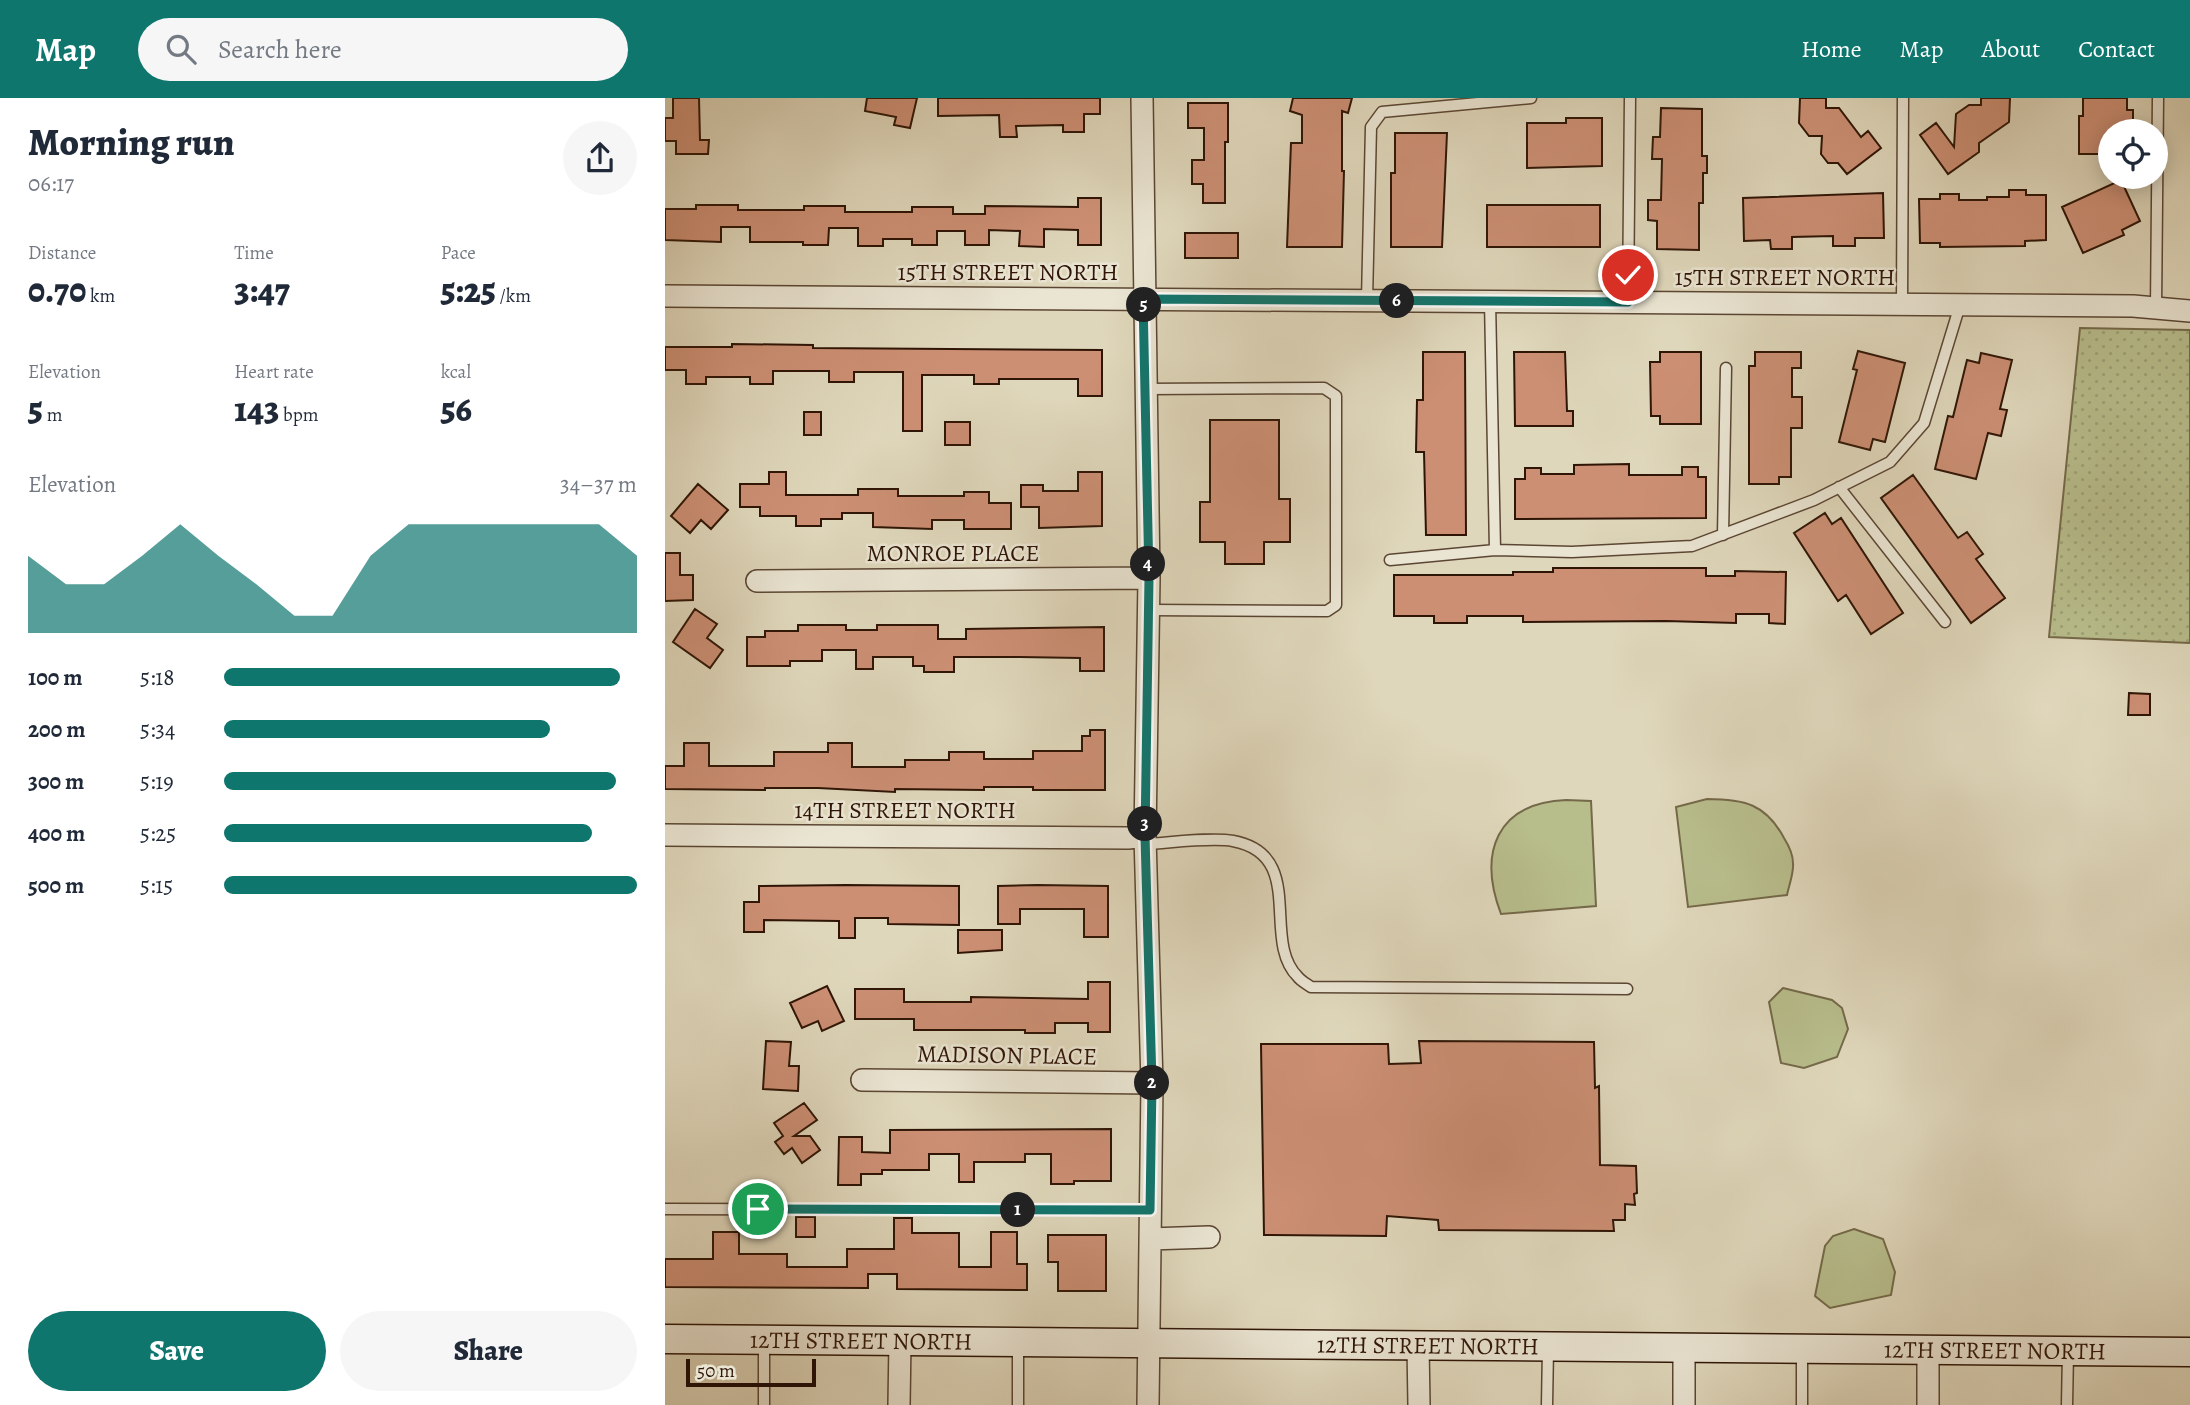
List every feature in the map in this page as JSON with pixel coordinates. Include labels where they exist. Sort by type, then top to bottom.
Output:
[{"type":"street","points":[[1142,98],[1149,578],[1145,840],[1152,1083],[1148,1405]]},
{"type":"street","name":"15TH STREET NORTH","points":[[665,296],[1902,304],[2190,310]]},
{"type":"street","name":"MONROE PLACE","points":[[757,581],[1149,578]]},
{"type":"street","name":"14TH STREET NORTH","points":[[665,835],[1145,840]]},
{"type":"street","name":"MADISON PLACE","points":[[862,1080],[1152,1083]]},
{"type":"street","points":[[1150,1239],[1209,1237]]},
{"type":"street","name":"12TH STREET NORTH","points":[[665,1339],[2190,1352]]},
{"type":"street","points":[[899,1405],[900,1341]]},
{"type":"street","points":[[1418,1346],[1419,1405]]},
{"type":"street","points":[[1684,1348],[1684,1405]]},
{"type":"street","points":[[1928,1350],[1928,1405]]},
{"type":"lane","points":[[1367,300],[1371,127],[1383,112],[1531,98]]},
{"type":"lane","points":[[1628,302],[1630,98]]},
{"type":"lane","points":[[1902,304],[1903,98]]},
{"type":"lane","points":[[2156,308],[2158,98]]},
{"type":"lane","points":[[1490,301],[1495,550]]},
{"type":"lane","points":[[1390,560],[1495,550],[1572,552],[1692,546],[1814,500],[1890,462],[1924,423],[1960,305]]},
{"type":"lane","points":[[1723,535],[1726,368]]},
{"type":"lane","points":[[1145,389],[1324,388],[1336,396],[1336,605],[1327,611],[1148,610]]},
{"type":"lane","points":[[1839,487],[1945,622]]},
{"type":"lane","points":[[1145,840],[1233,841],[1257,851],[1273,866],[1278,886],[1284,952],[1296,976],[1311,987],[1627,989]]},
{"type":"lane","points":[[665,1209],[1150,1210]]},
{"type":"lane","points":[[764,1340],[764,1405]]},
{"type":"lane","points":[[1018,1342],[1018,1405]]},
{"type":"lane","points":[[1547,1405],[1548,1347]]},
{"type":"lane","points":[[1802,1349],[1802,1405]]},
{"type":"lane","points":[[2067,1405],[2068,1351]]},
{"type":"green space","points":[[2080,328],[2190,330],[2190,643],[2049,637]]},
{"type":"green space","points":[[1707,799],[1743,802],[1770,818],[1786,841],[1792,856],[1793,871],[1787,895],[1688,907],[1676,807]]},
{"type":"green space","points":[[1591,801],[1596,906],[1501,914],[1494,892],[1492,871],[1493,852],[1499,835],[1509,821],[1523,810],[1542,803]]},
{"type":"green space","points":[[1783,988],[1832,1000],[1842,1008],[1848,1029],[1837,1057],[1804,1068],[1781,1063],[1769,1002]]},
{"type":"green space","points":[[1854,1229],[1883,1239],[1895,1272],[1891,1295],[1830,1308],[1815,1296],[1825,1246],[1833,1236]]},
{"type":"building","points":[[673,98],[699,98],[700,140],[709,140],[708,154],[676,154],[676,141],[665,141],[665,118],[673,118]]},
{"type":"building","points":[[867,98],[917,98],[910,128],[894,125],[896,117],[865,111]]},
{"type":"building","points":[[938,98],[1100,98],[1100,114],[1084,114],[1084,132],[1063,132],[1063,125],[1016,126],[1017,137],[1000,137],[999,115],[938,116]]},
{"type":"building","points":[[1293,98],[1352,98],[1348,113],[1342,111],[1342,247],[1287,247],[1291,143],[1302,143],[1302,115],[1290,111]]},
{"type":"building","points":[[1800,98],[1826,98],[1826,108],[1839,108],[1861,137],[1868,131],[1881,148],[1847,174],[1838,163],[1828,163],[1821,154],[1822,136],[1809,136],[1799,123]]},
{"type":"building","points":[[1981,98],[2010,98],[2009,122],[1979,143],[1979,152],[1948,174],[1920,135],[1936,123],[1954,147],[1956,114],[1969,105],[1981,105]]},
{"type":"building","points":[[2083,98],[2127,98],[2127,110],[2133,110],[2133,119],[2098,119],[2098,154],[2079,154],[2079,116],[2083,116]]},
{"type":"building","points":[[1188,103],[1228,103],[1225,203],[1203,203],[1203,184],[1192,184],[1192,160],[1204,160],[1204,128],[1188,128]]},
{"type":"building","points":[[1661,108],[1702,109],[1702,156],[1707,156],[1707,173],[1703,173],[1703,203],[1699,203],[1699,250],[1657,249],[1657,221],[1648,220],[1648,200],[1661,200],[1662,159],[1652,159],[1653,137],[1660,137]]},
{"type":"building","points":[[1566,118],[1602,118],[1602,166],[1527,168],[1527,123],[1566,123]]},
{"type":"building","points":[[1395,133],[1447,133],[1442,247],[1391,247],[1391,173],[1395,173]]},
{"type":"building","points":[[2101,189],[2125,189],[2140,221],[2122,230],[2124,235],[2083,253],[2062,207]]},
{"type":"building","points":[[2009,190],[2026,190],[2026,195],[2046,195],[2046,240],[2025,241],[2025,246],[1940,247],[1940,243],[1920,243],[1919,199],[1940,199],[1940,194],[1959,194],[1959,200],[1987,200],[1987,197],[2009,197]]},
{"type":"building","points":[[1883,193],[1884,238],[1855,238],[1855,246],[1833,246],[1833,236],[1792,237],[1792,249],[1771,249],[1770,240],[1744,241],[1743,198]]},
{"type":"building","points":[[1078,198],[1101,198],[1101,245],[1078,245],[1078,230],[1044,229],[1044,247],[1019,246],[1020,231],[989,230],[989,245],[965,245],[965,231],[937,231],[937,245],[912,245],[912,239],[883,239],[883,246],[858,246],[858,228],[829,228],[828,245],[750,242],[750,227],[721,227],[721,242],[665,240],[665,209],[696,209],[696,205],[738,205],[738,210],[804,210],[804,206],[845,206],[845,212],[912,212],[912,207],[953,207],[953,214],[985,214],[985,206],[1078,207]]},
{"type":"building","points":[[1487,205],[1600,205],[1600,247],[1487,247]]},
{"type":"building","points":[[1185,233],[1238,233],[1238,258],[1185,258]]},
{"type":"building","points":[[732,344],[813,345],[813,348],[1102,350],[1102,396],[1078,396],[1078,379],[999,379],[999,384],[974,384],[974,375],[922,375],[922,431],[903,431],[903,372],[854,372],[854,382],[829,382],[829,371],[773,371],[773,384],[750,384],[750,377],[706,377],[706,384],[686,384],[686,370],[665,370],[665,347],[732,347]]},
{"type":"building","points":[[1858,351],[1905,363],[1885,442],[1873,439],[1870,450],[1839,442],[1857,370],[1853,369]]},
{"type":"building","points":[[1423,352],[1465,352],[1466,535],[1426,535],[1424,452],[1416,452],[1417,400],[1423,400]]},
{"type":"building","points":[[1514,352],[1565,352],[1567,411],[1573,411],[1573,426],[1515,426]]},
{"type":"building","points":[[1660,352],[1701,352],[1701,424],[1660,424],[1660,416],[1651,416],[1650,362],[1660,362]]},
{"type":"building","points":[[1755,352],[1801,352],[1801,368],[1792,368],[1792,397],[1802,397],[1802,428],[1791,428],[1791,477],[1779,477],[1779,484],[1749,484],[1749,366],[1755,366]]},
{"type":"building","points":[[1981,353],[2012,360],[2000,409],[2007,410],[2001,436],[1988,433],[1976,479],[1935,469],[1948,416],[1953,417],[1967,360],[1979,363]]},
{"type":"building","points":[[804,412],[821,412],[821,435],[804,435]]},
{"type":"building","points":[[1210,420],[1279,420],[1279,499],[1290,499],[1290,542],[1264,542],[1264,564],[1225,564],[1225,542],[1200,542],[1200,502],[1210,502]]},
{"type":"building","points":[[945,422],[970,422],[970,445],[945,445]]},
{"type":"building","points":[[1629,464],[1629,475],[1682,475],[1682,467],[1698,467],[1698,477],[1706,477],[1706,518],[1515,519],[1515,479],[1525,479],[1525,468],[1541,468],[1541,474],[1574,474],[1574,465]]},
{"type":"building","points":[[769,472],[786,472],[786,495],[858,495],[858,489],[898,489],[898,496],[964,496],[964,492],[989,492],[989,503],[1011,503],[1011,529],[964,529],[964,520],[932,520],[932,529],[873,527],[873,513],[842,513],[842,519],[821,519],[821,526],[796,526],[796,516],[760,516],[760,507],[740,507],[740,484],[769,484]]},
{"type":"building","points":[[1078,472],[1102,472],[1102,526],[1039,528],[1039,507],[1021,507],[1021,485],[1043,485],[1043,491],[1078,491]]},
{"type":"building","points":[[1913,475],[1958,538],[1967,532],[1983,554],[1976,559],[2005,598],[1971,623],[1881,498]]},
{"type":"building","points":[[698,484],[728,510],[711,529],[701,520],[690,533],[671,516]]},
{"type":"building","points":[[1825,513],[1832,524],[1841,518],[1903,613],[1871,634],[1846,595],[1838,601],[1794,533]]},
{"type":"building","points":[[665,553],[680,553],[680,575],[693,575],[693,600],[665,601]]},
{"type":"building","points":[[1553,568],[1706,568],[1706,576],[1735,576],[1735,571],[1786,572],[1785,624],[1769,623],[1769,614],[1736,614],[1736,623],[1523,622],[1523,616],[1467,616],[1467,623],[1434,623],[1434,616],[1394,616],[1394,575],[1513,575],[1513,572],[1553,572]]},
{"type":"building","points":[[695,609],[717,624],[707,638],[723,650],[710,668],[673,642]]},
{"type":"building","points":[[798,625],[846,625],[846,630],[877,630],[877,625],[938,625],[938,639],[966,639],[966,629],[1104,627],[1104,671],[1080,671],[1080,658],[1020,657],[954,657],[954,672],[924,672],[924,666],[913,666],[913,657],[873,657],[873,669],[856,669],[856,650],[822,650],[822,661],[790,661],[790,666],[747,666],[747,637],[765,637],[765,631],[798,631]]},
{"type":"building","points":[[2129,693],[2150,694],[2150,715],[2128,715]]},
{"type":"building","points":[[1090,730],[1105,730],[1105,790],[1033,790],[1033,787],[984,787],[984,790],[895,789],[895,792],[818,788],[665,789],[665,766],[684,766],[684,743],[709,743],[709,766],[774,766],[774,752],[828,752],[828,743],[852,743],[852,767],[905,767],[905,760],[949,760],[949,752],[984,752],[984,759],[1033,759],[1033,751],[1082,751],[1082,736],[1090,736]]},
{"type":"building","points":[[759,886],[959,886],[959,925],[888,924],[888,918],[855,918],[855,938],[839,938],[839,921],[764,920],[764,932],[744,932],[744,902],[759,902]]},
{"type":"building","points":[[998,886],[1108,886],[1108,937],[1084,937],[1084,909],[1020,909],[1020,924],[998,924]]},
{"type":"building","points":[[958,930],[1002,930],[1002,950],[958,953]]},
{"type":"building","points":[[1088,982],[1110,982],[1110,1032],[1088,1032],[1088,1023],[1055,1023],[1055,1033],[1025,1033],[1025,1030],[914,1030],[914,1019],[855,1019],[855,989],[904,989],[904,1002],[971,1002],[971,997],[1088,999]]},
{"type":"building","points":[[827,986],[844,1021],[822,1031],[818,1021],[802,1028],[790,1003]]},
{"type":"building","points":[[766,1041],[791,1042],[789,1066],[799,1066],[798,1091],[763,1089]]},
{"type":"building","points":[[1419,1041],[1594,1042],[1595,1088],[1599,1086],[1600,1165],[1636,1166],[1635,1205],[1625,1204],[1625,1220],[1613,1220],[1614,1231],[1439,1230],[1438,1220],[1387,1216],[1386,1236],[1264,1235],[1261,1044],[1388,1044],[1389,1064],[1421,1063]]},
{"type":"building","points":[[804,1103],[817,1120],[794,1136],[810,1136],[820,1150],[802,1163],[792,1148],[784,1154],[775,1142],[783,1136],[774,1123]]},
{"type":"building","points":[[1111,1129],[1111,1181],[1051,1184],[1051,1154],[1025,1154],[1025,1162],[974,1162],[974,1182],[959,1182],[959,1154],[929,1154],[929,1170],[882,1170],[882,1174],[861,1174],[861,1185],[838,1185],[839,1137],[862,1137],[862,1152],[890,1153],[890,1130]]},
{"type":"building","points":[[796,1217],[815,1217],[815,1237],[796,1237]]},
{"type":"building","points":[[894,1218],[912,1218],[912,1233],[959,1233],[959,1267],[991,1267],[991,1232],[1017,1232],[1017,1264],[1027,1264],[1027,1290],[897,1289],[897,1274],[868,1274],[868,1288],[665,1287],[665,1259],[713,1259],[713,1232],[739,1232],[739,1254],[787,1254],[787,1267],[847,1267],[847,1249],[894,1249]]},
{"type":"building","points":[[1048,1235],[1106,1235],[1106,1291],[1058,1291],[1058,1262],[1048,1262]]},
{"type":"route","points":[[758,1209],[1150,1210],[1152,1083],[1145,836],[1149,578],[1143,299],[1628,302],[1628,275]]}]
